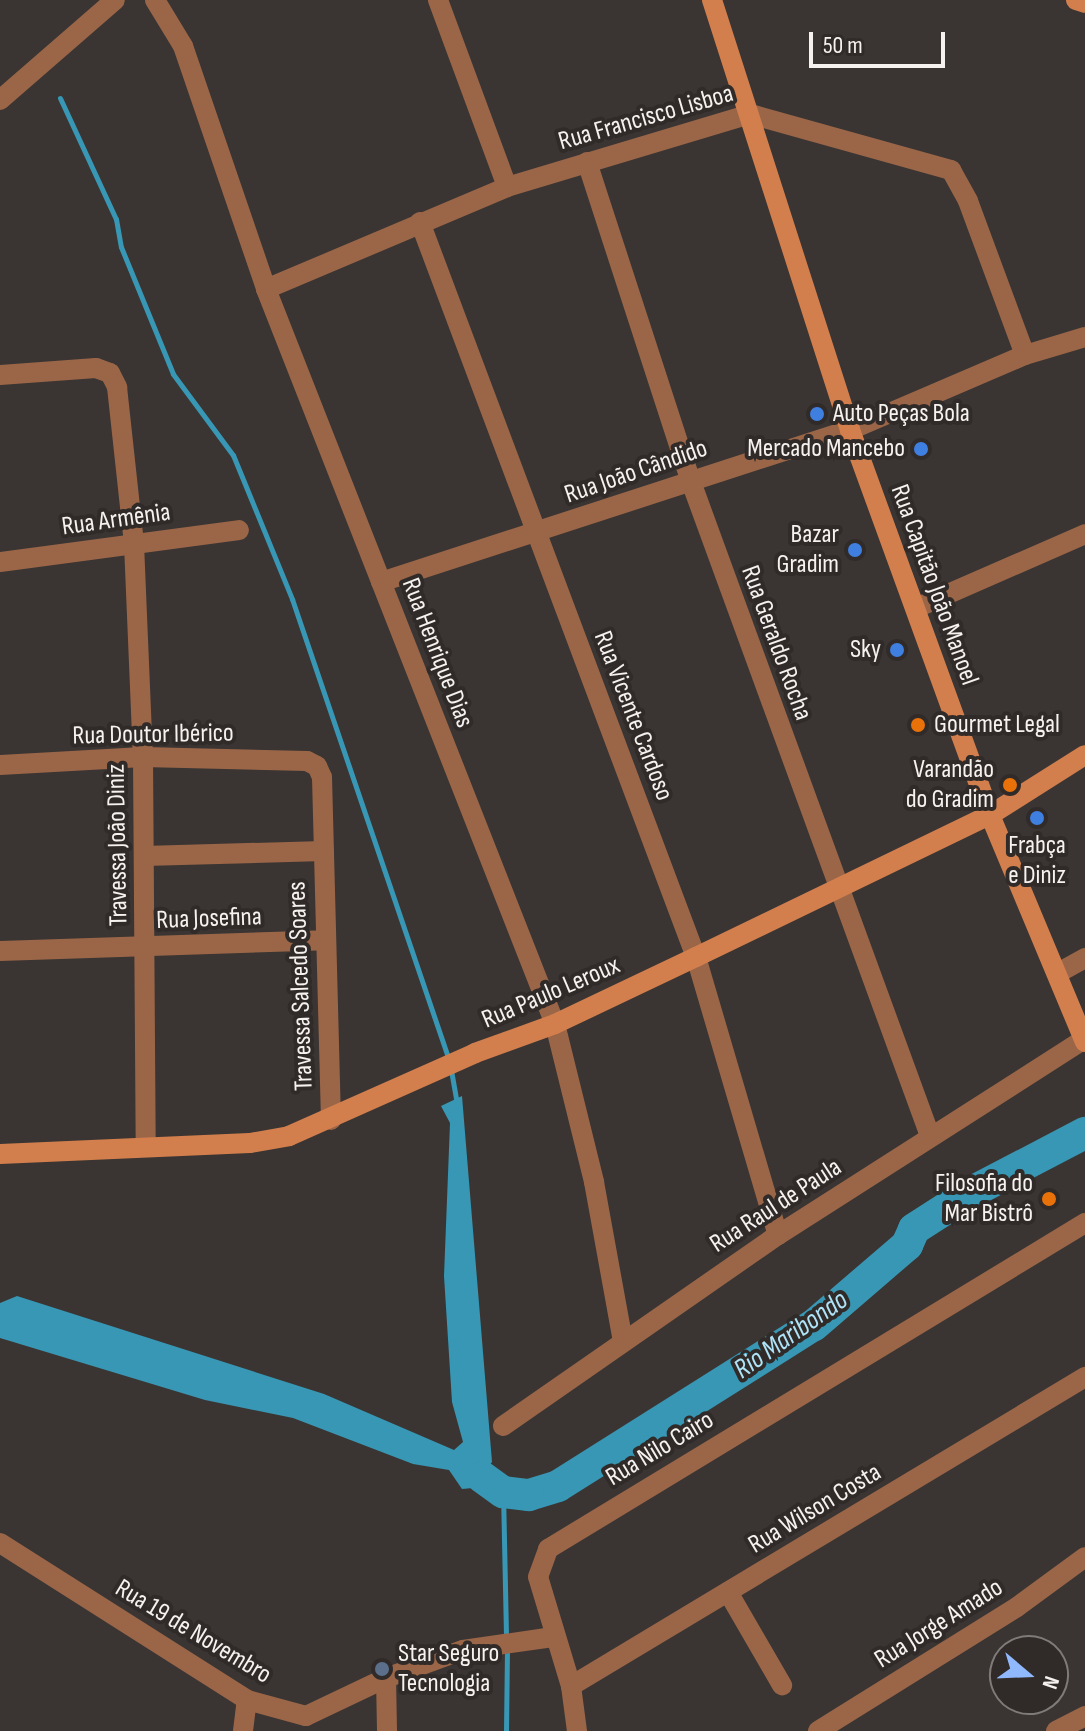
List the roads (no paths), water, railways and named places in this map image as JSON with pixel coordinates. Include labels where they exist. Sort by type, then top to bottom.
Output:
[{"type":"street","points":[[3,89],[115,0]]},
{"type":"street","name":"Rua Henrique Dias","points":[[155,0],[183,46],[266,289],[555,1024],[594,1182],[623,1341]]},
{"type":"street","points":[[438,0],[507,187]]},
{"type":"street","name":"Rua Capitão João Manoel","points":[[712,0],[850,430],[990,815],[1084,1040]]},
{"type":"street","points":[[1078,0],[1085,3]]},
{"type":"street","points":[[1078,0],[1085,14]]},
{"type":"street","name":"Rua Francisco Lisboa","points":[[266,289],[507,187],[750,114],[951,170],[968,201],[1025,355]]},
{"type":"street","name":"Rua Geraldo Rocha","points":[[587,162],[690,479],[836,890],[930,1136]]},
{"type":"street","name":"Rua Vicente Cardoso","points":[[420,222],[696,957],[778,1235]]},
{"type":"street","name":"Rua João Cândido","points":[[381,582],[536,534],[690,479],[850,430],[1025,355],[1085,337]]},
{"type":"street","name":"Travessa João Diniz","points":[[0,375],[96,368],[110,373],[117,387],[134,544],[143,757],[146,1146]]},
{"type":"street","name":"Rua Armênia","points":[[0,562],[239,530]]},
{"type":"street","points":[[916,608],[1085,534]]},
{"type":"street","name":"Rua Paulo Leroux","points":[[0,1154],[250,1143],[289,1136],[436,1074],[475,1053],[555,1024],[836,890],[990,815],[1085,755]]},
{"type":"street","name":"Rua Doutor Ibérico","points":[[0,765],[143,757],[307,761]]},
{"type":"street","name":"Travessa Salcedo Soares","points":[[307,761],[317,766],[322,777],[331,1120]]},
{"type":"street","name":"Travessa Salcedo Soares","points":[[144,856],[324,851]]},
{"type":"street","name":"Rua Josefina","points":[[0,951],[325,940]]},
{"type":"street","points":[[1058,973],[1085,958]]},
{"type":"street","name":"Rua Raul de Paula","points":[[503,1426],[778,1235],[1084,1040]]},
{"type":"street","name":"Rua Nilo Cairo","points":[[577,1731],[571,1686],[553,1637],[538,1577],[541,1561],[555,1544],[1085,1223]]},
{"type":"street","name":"Rua Wilson Costa","points":[[571,1686],[1085,1377]]},
{"type":"street","name":"Rua 19 de Novembro","points":[[0,1543],[247,1700],[299,1724],[386,1678],[494,1643],[553,1637]]},
{"type":"street","name":"Rua Jorge Amado","points":[[818,1731],[1017,1607],[1085,1557]]},
{"type":"street","points":[[728,1592],[782,1685]]},
{"type":"street","points":[[386,1678],[387,1731]]},
{"type":"street","points":[[243,1731],[247,1700]]},
{"type":"street","points":[[1056,1731],[1085,1716]]},
{"type":"water","points":[[462,1096],[492,1462],[473,1488],[462,1489],[449,1470],[413,1464],[293,1418],[205,1400],[0,1338],[0,1303],[17,1296],[324,1394],[454,1450],[463,1442],[452,1402],[444,1276],[450,1123],[441,1106]]},
{"type":"waterway","points":[[60,98],[116,219],[121,247],[173,374],[233,455],[292,599],[449,1061]]},
{"type":"waterway","points":[[451,1070],[457,1104]]},
{"type":"waterway","name":"Rio Maribondo","points":[[482,1477],[503,1492],[529,1495],[558,1486],[814,1325],[907,1245],[914,1229],[970,1193],[1085,1133]]},
{"type":"waterway","points":[[503,1492],[506,1638]]},
{"type":"waterway","points":[[506,1731],[507,1648]]},
{"type":"place","name":"Auto Peças Bola","points":[[817,414]]},
{"type":"place","name":"Mercado Mancebo","points":[[921,449]]},
{"type":"place","name":"Bazar Gradim","points":[[855,550]]},
{"type":"place","name":"Sky","points":[[897,650]]},
{"type":"place","name":"Gourmet Legal","points":[[918,725]]},
{"type":"place","name":"Varandão do Gradim","points":[[1010,785]]},
{"type":"place","name":"Frabça e Diniz","points":[[1037,818]]},
{"type":"place","name":"Filosofia do Mar Bistrô","points":[[1049,1199]]},
{"type":"place","name":"Star Seguro Tecnologia","points":[[382,1669]]}]
